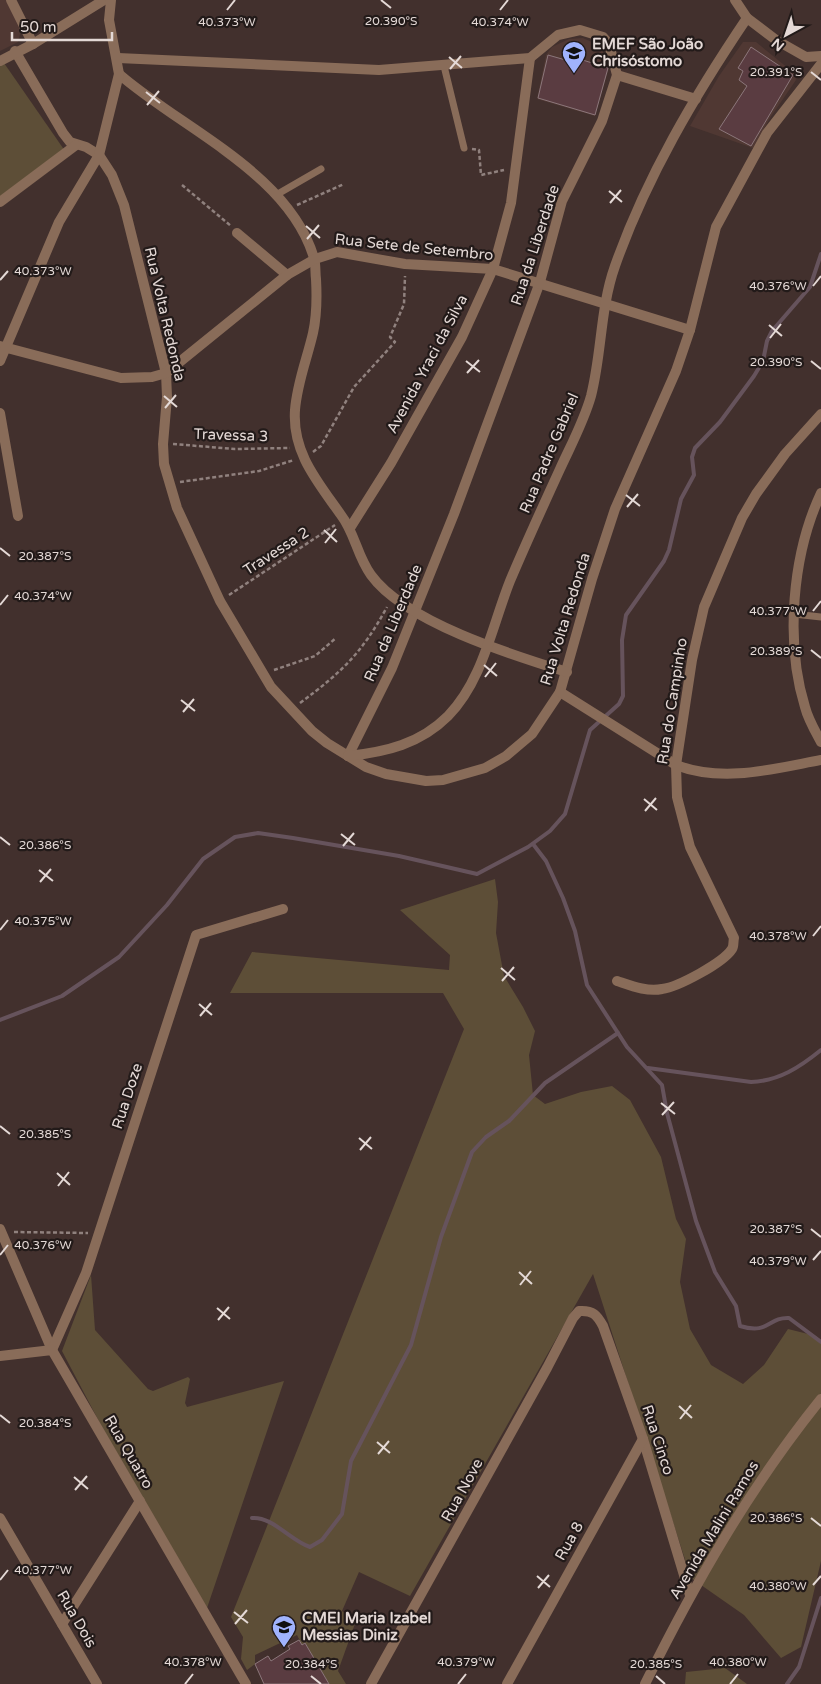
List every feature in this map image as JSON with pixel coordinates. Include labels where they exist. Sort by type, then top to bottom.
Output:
[{"type":"street","points":[[11,0],[33,44]]},
{"type":"street","points":[[0,61],[15,51],[33,44],[104,0]]},
{"type":"street","points":[[0,361],[3,346],[62,216],[98,154],[120,74],[109,20],[111,0]]},
{"type":"street","points":[[734,0],[747,18],[776,40],[806,56],[821,56]]},
{"type":"street","name":"Rua Padre Gabriel","points":[[348,756],[397,748],[432,729],[448,716],[473,682],[510,583],[590,399],[601,348],[604,302],[614,267],[635,215],[696,99],[747,18]]},
{"type":"street","points":[[118,58],[379,70],[530,58],[558,35],[587,30],[603,37],[608,44],[617,75],[696,99]]},
{"type":"street","points":[[15,51],[59,127],[70,142],[86,147],[98,154]]},
{"type":"street","name":"Avenida Yraci da Silva","points":[[347,523],[391,463],[462,337],[493,269],[511,203],[530,58]]},
{"type":"street","name":"Rua Volta Redonda","points":[[98,154],[108,167],[124,205],[166,372],[167,397],[163,444],[168,484],[177,508],[220,601],[263,674],[290,710],[327,743],[366,766],[410,780],[443,780],[485,768],[521,744],[542,721],[560,692],[592,579],[615,509],[644,441],[665,400],[690,330],[716,227],[767,134],[821,64]]},
{"type":"street","points":[[120,74],[176,119],[239,161],[276,195],[289,209],[315,259],[317,302],[299,381],[295,413],[301,452],[347,523],[371,575],[393,596],[462,635],[567,672]]},
{"type":"street","name":"Rua da Liberdade","points":[[348,756],[392,668],[481,443],[540,282],[562,201],[602,121],[617,75]]},
{"type":"street","points":[[0,202],[76,145]]},
{"type":"street","points":[[238,233],[287,275]]},
{"type":"street","name":"Rua Sete de Setembro","points":[[166,372],[287,275],[315,259],[337,252],[405,264],[493,269],[690,330]]},
{"type":"street","points":[[3,346],[121,378],[152,377],[166,372]]},
{"type":"street","points":[[0,413],[18,516]]},
{"type":"street","name":"Rua do Campinho","points":[[617,981],[643,989],[663,989],[696,977],[733,948],[734,938],[690,847],[678,797],[676,765],[692,660],[704,607],[718,570],[756,494],[798,438],[821,414]]},
{"type":"street","points":[[821,493],[805,538],[794,614],[794,645],[799,686],[805,709],[821,742]]},
{"type":"street","points":[[560,692],[676,765],[705,774],[719,775],[821,760]]},
{"type":"street","name":"Rua Doze","points":[[52,1350],[86,1273],[196,935],[283,909]]},
{"type":"street","name":"Rua Quatro","points":[[1,1230],[52,1350],[246,1684]]},
{"type":"street","name":"Rua Cinco","points":[[579,1311],[588,1310],[596,1315],[603,1326],[643,1439],[690,1595]]},
{"type":"street","name":"Rua Nove","points":[[371,1684],[573,1318],[579,1311]]},
{"type":"street","points":[[0,1356],[52,1350]]},
{"type":"street","name":"Avenida Malini Ramos","points":[[645,1684],[690,1595],[737,1514],[777,1455],[821,1399]]},
{"type":"street","name":"Rua 8","points":[[507,1684],[643,1439]]},
{"type":"street","points":[[62,1624],[140,1501]]},
{"type":"street","name":"Rua Dois","points":[[0,1518],[97,1684]]},
{"type":"lane","points":[[444,66],[464,148]]},
{"type":"lane","points":[[276,195],[320,169]]},
{"type":"lane","points":[[794,614],[821,617]]},
{"type":"path","points":[[464,148],[479,150],[481,175],[515,168]]},
{"type":"path","points":[[289,209],[344,184]]},
{"type":"path","points":[[182,185],[238,233]]},
{"type":"path","points":[[168,484],[259,471],[301,452],[321,446],[354,387],[395,342],[390,337],[404,304],[405,264]]},
{"type":"path","name":"Travessa 3","points":[[163,444],[301,452]]},
{"type":"path","name":"Travessa 2","points":[[220,601],[347,523]]},
{"type":"path","points":[[290,710],[336,677],[350,663],[370,638],[393,596]]},
{"type":"path","points":[[263,674],[315,656],[336,638]]},
{"type":"path","points":[[1,1230],[98,1233]]},
{"type":"shaded area","points":[[0,0],[6,0],[21,30],[18,42],[0,51]]},
{"type":"shaded area","name":"EMEF São João Chrisóstomo","points":[[583,38],[600,46],[610,64],[595,116],[537,99],[546,55],[552,47],[569,39]]},
{"type":"shaded area","points":[[743,42],[756,42],[794,73],[796,80],[770,118],[753,148],[690,126],[719,76]]},
{"type":"shaded area","points":[[4,63],[65,151],[0,199],[0,66]]},
{"type":"shaded area","points":[[495,879],[498,902],[496,933],[504,976],[535,1031],[529,1055],[533,1095],[545,1104],[581,1092],[612,1086],[630,1100],[661,1157],[676,1219],[686,1239],[680,1282],[690,1329],[711,1365],[743,1384],[764,1365],[788,1329],[816,1336],[821,1341],[821,1561],[801,1647],[781,1658],[744,1615],[691,1578],[593,1274],[410,1596],[359,1572],[342,1611],[356,1621],[338,1671],[346,1684],[329,1684],[305,1643],[302,1645],[297,1635],[255,1655],[255,1664],[247,1670],[241,1659],[243,1637],[231,1617],[464,1029],[443,993],[230,993],[252,952],[449,970],[450,955],[400,910]]},
{"type":"shaded area","points":[[91,1275],[95,1330],[148,1389],[153,1391],[188,1377],[190,1379],[185,1403],[187,1407],[284,1381],[207,1608],[103,1429],[62,1351]]},
{"type":"shaded area","points":[[725,1668],[747,1684],[685,1684],[686,1672]]},
{"type":"building","points":[[751,47],[793,75],[751,146],[719,129],[747,86],[739,80],[743,71],[738,68]]},
{"type":"building","name":"EMEF São João Chrisóstomo","points":[[548,55],[569,61],[570,56],[608,68],[595,115],[538,98]]},
{"type":"building","points":[[299,1640],[302,1645],[305,1643],[329,1684],[264,1684],[255,1664],[268,1656],[271,1661],[290,1649],[288,1646]]},
{"type":"waterway","points":[[0,1020],[62,996],[119,957],[167,905],[203,859],[235,837],[258,833],[293,838],[399,856],[477,874],[528,847],[550,831],[565,814],[590,730],[619,704],[623,696],[622,640],[626,615],[664,561],[669,550],[681,499],[694,475],[692,457],[695,448],[720,422],[754,376],[763,361],[767,341],[772,331],[810,287],[821,254]]},
{"type":"waterway","points":[[533,844],[546,861],[563,898],[575,931],[587,985],[627,1047],[662,1085],[667,1113],[696,1221],[715,1272],[736,1306],[740,1326],[757,1328],[782,1318],[789,1318],[821,1342]]},
{"type":"waterway","points":[[252,1518],[267,1521],[310,1547],[322,1540],[342,1514],[351,1461],[411,1345],[441,1237],[472,1152],[486,1137],[509,1121],[545,1083],[618,1033]]},
{"type":"waterway","points":[[648,1068],[751,1082],[761,1081],[789,1072],[821,1050]]},
{"type":"waterway","points":[[787,1684],[799,1667],[821,1598]]},
{"type":"place","name":"EMEF São João Chrisóstomo","points":[[574,74]]},
{"type":"place","name":"CMEI Maria Izabel Messias Diniz","points":[[284,1648]]}]
